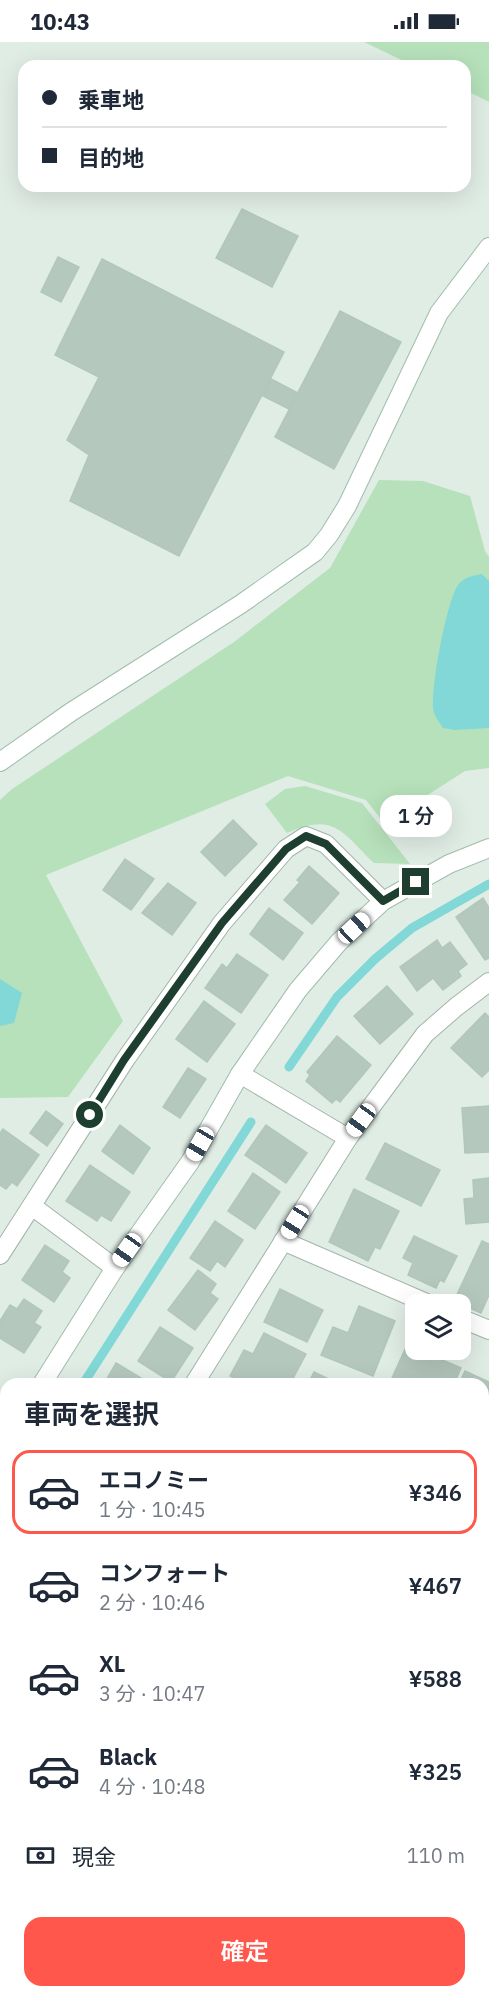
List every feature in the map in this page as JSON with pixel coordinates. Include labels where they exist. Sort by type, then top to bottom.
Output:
[{"type":"street","points":[[0,762],[70,712],[241,604],[315,552],[347,506],[439,313],[489,247]]},
{"type":"street","points":[[0,1255],[124,1060],[222,923],[286,849],[306,836],[326,844],[383,901]]},
{"type":"street","points":[[46,1378],[115,1268],[190,1162],[240,1074],[298,990],[339,942],[383,901],[449,864],[489,848]]},
{"type":"street","points":[[198,1378],[348,1138],[425,1034],[489,982]]},
{"type":"street","points":[[240,1074],[348,1138]]},
{"type":"street","points":[[32,1206],[115,1268]]},
{"type":"street","points":[[283,1241],[406,1294]]},
{"type":"street","points":[[471,1323],[489,1330]]},
{"type":"green space","points":[[364,42],[489,42],[489,102],[471,93],[471,60],[402,60]]},
{"type":"green space","points":[[379,480],[423,481],[470,496],[485,551],[489,557],[489,768],[465,771],[384,823],[366,800],[288,776],[46,875],[123,1021],[68,1097],[0,1098],[0,800],[12,789],[234,642],[330,568]]},
{"type":"green space","points":[[305,786],[362,803],[410,864],[374,863],[344,834],[326,825],[316,824],[287,833],[265,804],[285,789]]},
{"type":"water","points":[[482,574],[489,581],[489,728],[455,730],[443,728],[435,714],[433,702],[436,668],[444,627],[460,582],[468,577]]},
{"type":"water","points":[[0,979],[22,993],[14,1023],[0,1026]]},
{"type":"building","points":[[242,209],[298,236],[272,287],[216,258]]},
{"type":"building","points":[[58,257],[79,267],[61,302],[41,292]]},
{"type":"building","points":[[102,259],[284,352],[179,556],[70,501],[89,455],[67,440],[99,377],[55,355]]},
{"type":"building","points":[[340,311],[401,342],[334,469],[275,437]]},
{"type":"building","points":[[271,379],[298,393],[289,409],[263,396]]},
{"type":"building","points":[[233,820],[257,844],[225,876],[201,852]]},
{"type":"building","points":[[125,859],[154,879],[131,910],[103,890]]},
{"type":"building","points":[[309,866],[339,893],[312,924],[284,900],[300,882],[297,880]]},
{"type":"building","points":[[168,883],[196,903],[172,935],[142,913]]},
{"type":"building","points":[[483,898],[489,908],[489,958],[485,960],[456,917]]},
{"type":"building","points":[[269,908],[303,933],[283,960],[250,934]]},
{"type":"building","points":[[437,940],[442,948],[450,942],[467,964],[458,971],[461,976],[443,990],[433,978],[417,991],[400,967]]},
{"type":"building","points":[[237,954],[268,975],[241,1013],[205,988],[222,964],[227,968]]},
{"type":"building","points":[[387,986],[413,1014],[380,1044],[354,1016]]},
{"type":"building","points":[[204,1001],[235,1024],[207,1062],[176,1039]]},
{"type":"building","points":[[485,1013],[489,1017],[489,1070],[482,1077],[451,1048]]},
{"type":"building","points":[[337,1036],[371,1065],[340,1102],[336,1099],[332,1103],[306,1081],[310,1075],[307,1072]]},
{"type":"building","points":[[188,1068],[206,1079],[180,1118],[163,1107]]},
{"type":"building","points":[[489,1106],[489,1152],[465,1153],[462,1108]]},
{"type":"building","points":[[46,1111],[63,1124],[47,1146],[30,1133]]},
{"type":"building","points":[[120,1125],[150,1148],[133,1174],[102,1151]]},
{"type":"building","points":[[266,1125],[307,1153],[286,1183],[245,1155]]},
{"type":"building","points":[[3,1129],[39,1155],[17,1186],[12,1182],[6,1189],[0,1185],[0,1133]]},
{"type":"building","points":[[385,1143],[440,1170],[421,1206],[366,1179]]},
{"type":"building","points":[[90,1165],[130,1192],[111,1221],[101,1215],[97,1221],[66,1201]]},
{"type":"building","points":[[253,1173],[280,1192],[255,1229],[228,1211]]},
{"type":"building","points":[[489,1178],[489,1222],[466,1224],[464,1199],[474,1198],[473,1180]]},
{"type":"building","points":[[354,1189],[399,1211],[380,1249],[375,1247],[368,1261],[329,1242]]},
{"type":"building","points":[[215,1221],[243,1240],[225,1267],[217,1261],[210,1271],[190,1258]]},
{"type":"building","points":[[414,1236],[457,1256],[444,1282],[440,1280],[436,1288],[408,1275],[413,1263],[403,1258]]},
{"type":"building","points":[[482,1241],[489,1244],[489,1295],[481,1313],[471,1309],[471,1294],[457,1294]]},
{"type":"building","points":[[45,1245],[69,1261],[62,1272],[70,1278],[54,1302],[22,1280]]},
{"type":"building","points":[[198,1270],[216,1284],[210,1293],[218,1299],[195,1330],[168,1310]]},
{"type":"building","points":[[280,1289],[323,1310],[307,1342],[264,1322]]},
{"type":"building","points":[[24,1299],[42,1311],[34,1323],[41,1327],[24,1353],[0,1338],[0,1321],[10,1305],[17,1309]]},
{"type":"building","points":[[359,1306],[395,1321],[373,1376],[321,1355],[333,1327],[348,1333]]},
{"type":"building","points":[[160,1327],[193,1348],[174,1378],[165,1378],[138,1361]]},
{"type":"building","points":[[264,1333],[306,1354],[293,1378],[234,1378],[230,1376],[244,1350],[253,1354]]},
{"type":"building","points":[[405,1349],[405,1360],[442,1360],[461,1368],[457,1378],[392,1378]]},
{"type":"building","points":[[116,1363],[141,1378],[107,1378]]},
{"type":"building","points":[[465,1371],[480,1378],[462,1378]]},
{"type":"building","points":[[314,1372],[326,1378],[311,1378]]},
{"type":"waterway","points":[[289,1067],[337,997],[375,959],[412,928],[489,884]]},
{"type":"waterway","points":[[87,1378],[251,1122]]},
{"type":"route","points":[[90,1115],[124,1060],[222,923],[286,849],[306,836],[326,844],[383,901],[416,882]]}]
